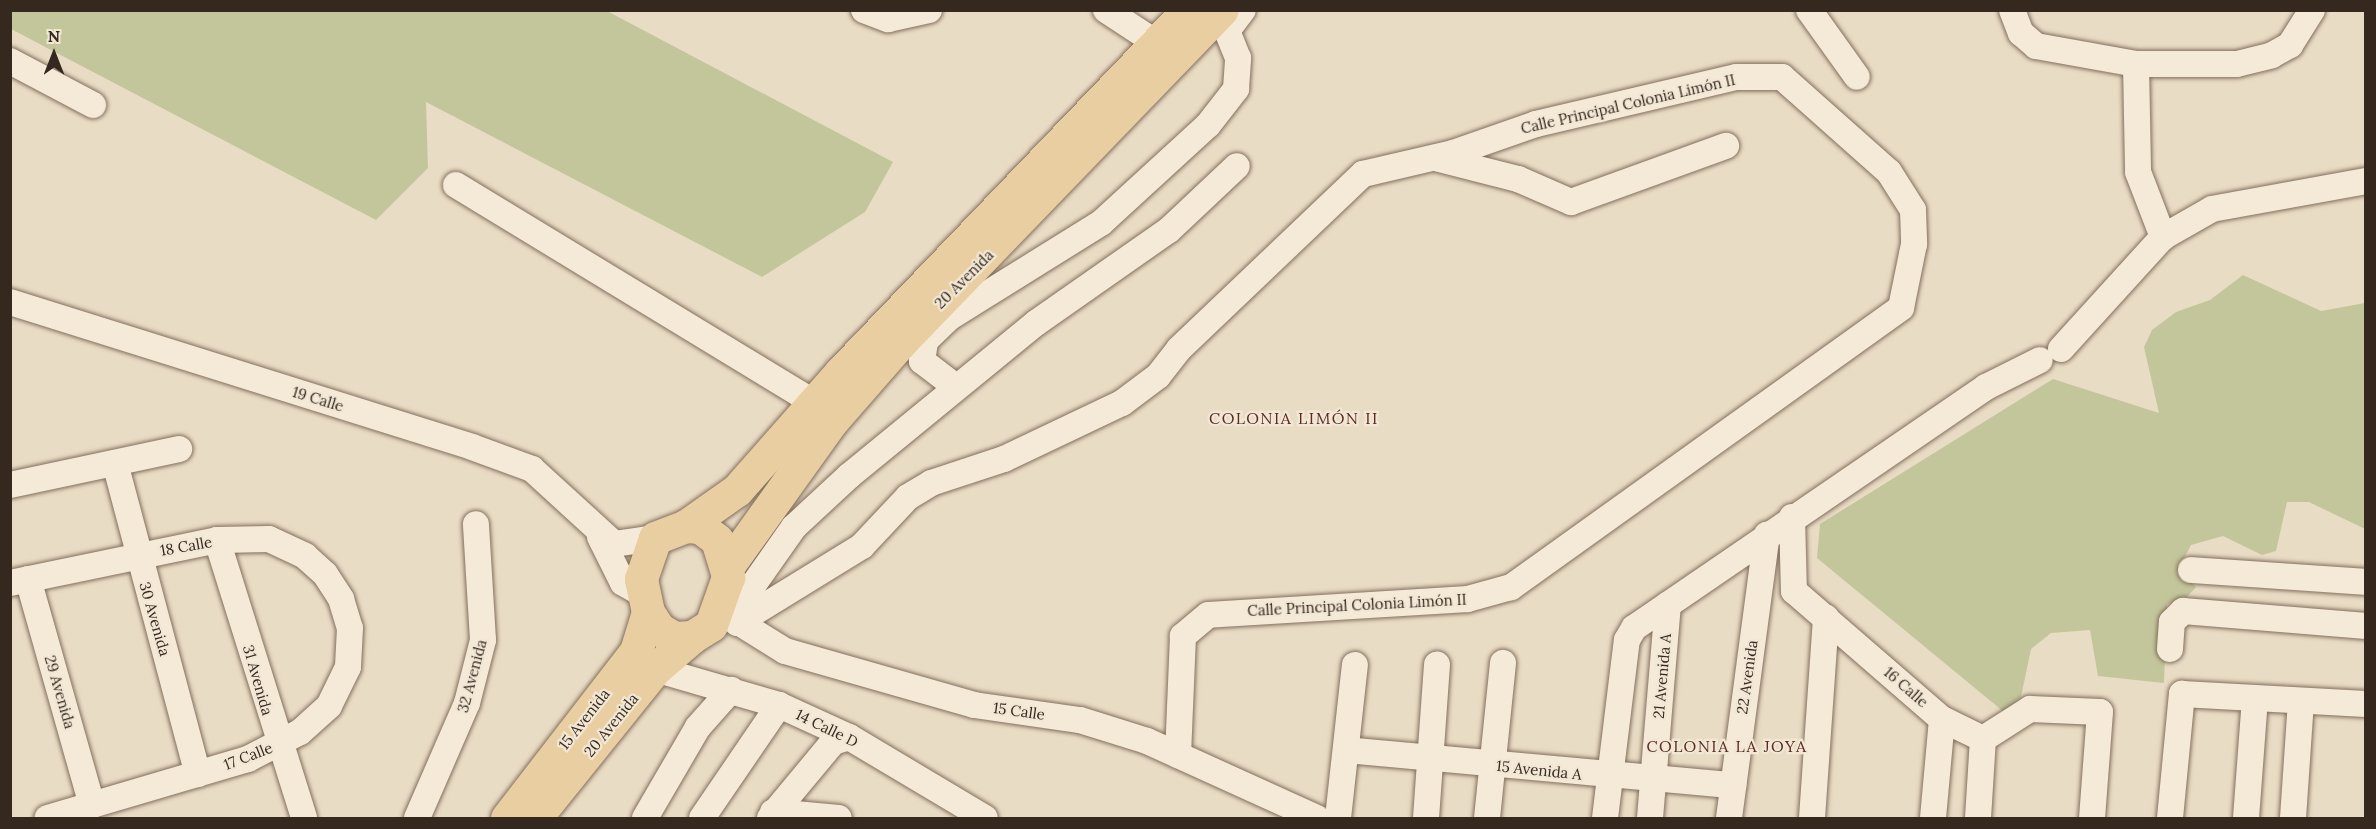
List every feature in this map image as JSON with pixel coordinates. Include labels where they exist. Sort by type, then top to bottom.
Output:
[{"type":"main road","name":"20 Avenida","points":[[686,526],[737,490],[815,403],[1188,10]]},
{"type":"main road","name":"20 Avenida","points":[[728,566],[832,421],[900,343],[1221,10]]},
{"type":"main road","points":[[686,526],[700,527],[717,540],[728,566],[729,616],[692,637],[674,638],[659,629],[645,603],[644,560],[655,538],[686,526]]},
{"type":"main road","name":"15 Avenida","points":[[507,819],[636,651],[645,603]]},
{"type":"main road","name":"20 Avenida","points":[[535,819],[655,669],[692,637]]},
{"type":"street","points":[[864,10],[888,19],[929,10]]},
{"type":"street","points":[[1106,10],[1158,44]]},
{"type":"street","name":"20 Avenida","points":[[956,387],[922,361],[925,341],[950,317],[1101,223],[1208,125],[1236,89],[1238,58],[1227,31],[1243,10]]},
{"type":"street","points":[[1809,10],[1857,77]]},
{"type":"street","points":[[2012,10],[2021,33],[2036,46],[2136,64],[2237,64],[2272,55],[2289,45],[2312,10]]},
{"type":"street","points":[[10,61],[93,105]]},
{"type":"street","points":[[2136,64],[2138,172],[2163,237]]},
{"type":"street","name":"Calle Principal Colonia Limón II","points":[[729,616],[862,546],[908,497],[931,483],[1004,459],[1122,403],[1158,376],[1363,174],[1432,157],[1536,124],[1736,77],[1782,77],[1889,172],[1913,210],[1914,244],[1901,308],[1511,587],[1468,599],[1208,615],[1183,636],[1178,755]]},
{"type":"street","points":[[1432,157],[1518,179],[1571,202],[1726,146]]},
{"type":"street","points":[[729,616],[794,527],[956,387],[1036,323],[1169,230],[1238,166]]},
{"type":"street","points":[[1605,819],[1627,640],[1634,628],[1792,517],[1986,387],[2050,355],[2163,237],[2212,209],[2366,181]]},
{"type":"street","points":[[456,185],[815,403]]},
{"type":"street","name":"19 Calle","points":[[10,302],[532,469],[600,537],[623,584],[645,603]]},
{"type":"street","points":[[10,485],[179,449]]},
{"type":"street","name":"30 Avenida","points":[[115,463],[137,555],[198,774]]},
{"type":"street","name":"16 Calle","points":[[1792,517],[1791,587],[1942,719],[1983,739]]},
{"type":"street","name":"32 Avenida","points":[[417,819],[467,703],[483,640],[476,524]]},
{"type":"street","name":"22 Avenida","points":[[1729,819],[1767,536]]},
{"type":"street","points":[[600,537],[632,545],[655,538]]},
{"type":"street","name":"18 Calle","points":[[19,581],[217,540],[269,539],[305,556],[341,599]]},
{"type":"street","name":"31 Avenida","points":[[217,540],[277,745],[304,819]]},
{"type":"street","points":[[2191,570],[2366,582]]},
{"type":"street","name":"29 Avenida","points":[[19,581],[92,805]]},
{"type":"street","name":"17 Calle","points":[[48,819],[198,774],[277,745],[329,706],[348,667],[350,628],[341,599]]},
{"type":"street","name":"21 Avenida A","points":[[1650,819],[1668,605]]},
{"type":"street","points":[[2169,649],[2172,622],[2183,611],[2366,626]]},
{"type":"street","name":"15 Calle","points":[[729,616],[785,651],[974,705],[1080,720],[1178,755],[1317,819]]},
{"type":"street","points":[[1812,819],[1826,617]]},
{"type":"street","points":[[1487,819],[1503,663]]},
{"type":"street","points":[[1426,819],[1437,664]]},
{"type":"street","points":[[1338,819],[1355,665]]},
{"type":"street","name":"14 Calle D","points":[[655,669],[779,705],[849,737],[985,819]]},
{"type":"street","points":[[645,819],[698,728],[731,690]]},
{"type":"street","points":[[2170,819],[2180,698],[2186,693],[2366,705]]},
{"type":"street","points":[[2246,819],[2255,698]]},
{"type":"street","points":[[2293,819],[2301,700]]},
{"type":"street","points":[[702,819],[779,705]]},
{"type":"street","points":[[1978,819],[1983,739],[2030,709],[2101,714],[2092,819]]},
{"type":"street","points":[[1933,819],[1942,719]]},
{"type":"street","points":[[772,815],[832,742],[849,737]]},
{"type":"street","name":"15 Avenida A","points":[[1346,750],[1609,778],[1733,785]]},
{"type":"street","points":[[772,815],[839,819]]},
{"type":"green space","points":[[10,11],[607,11],[893,162],[865,212],[762,277],[426,102],[428,168],[376,220],[11,29]]},
{"type":"green space","points":[[2243,275],[2321,311],[2365,303],[2365,529],[2309,502],[2287,502],[2276,551],[2262,555],[2223,536],[2191,545],[2178,570],[2196,587],[2186,598],[2167,604],[2164,683],[2098,676],[2090,630],[2051,633],[2031,649],[2021,697],[2004,712],[1817,558],[1820,524],[2053,379],[2159,413],[2144,347],[2152,330],[2176,312],[2210,300]]},
{"type":"district","name":"COLONIA LIMÓN II","points":[[1294,418]]},
{"type":"district","name":"COLONIA LA JOYA","points":[[1727,746]]}]
